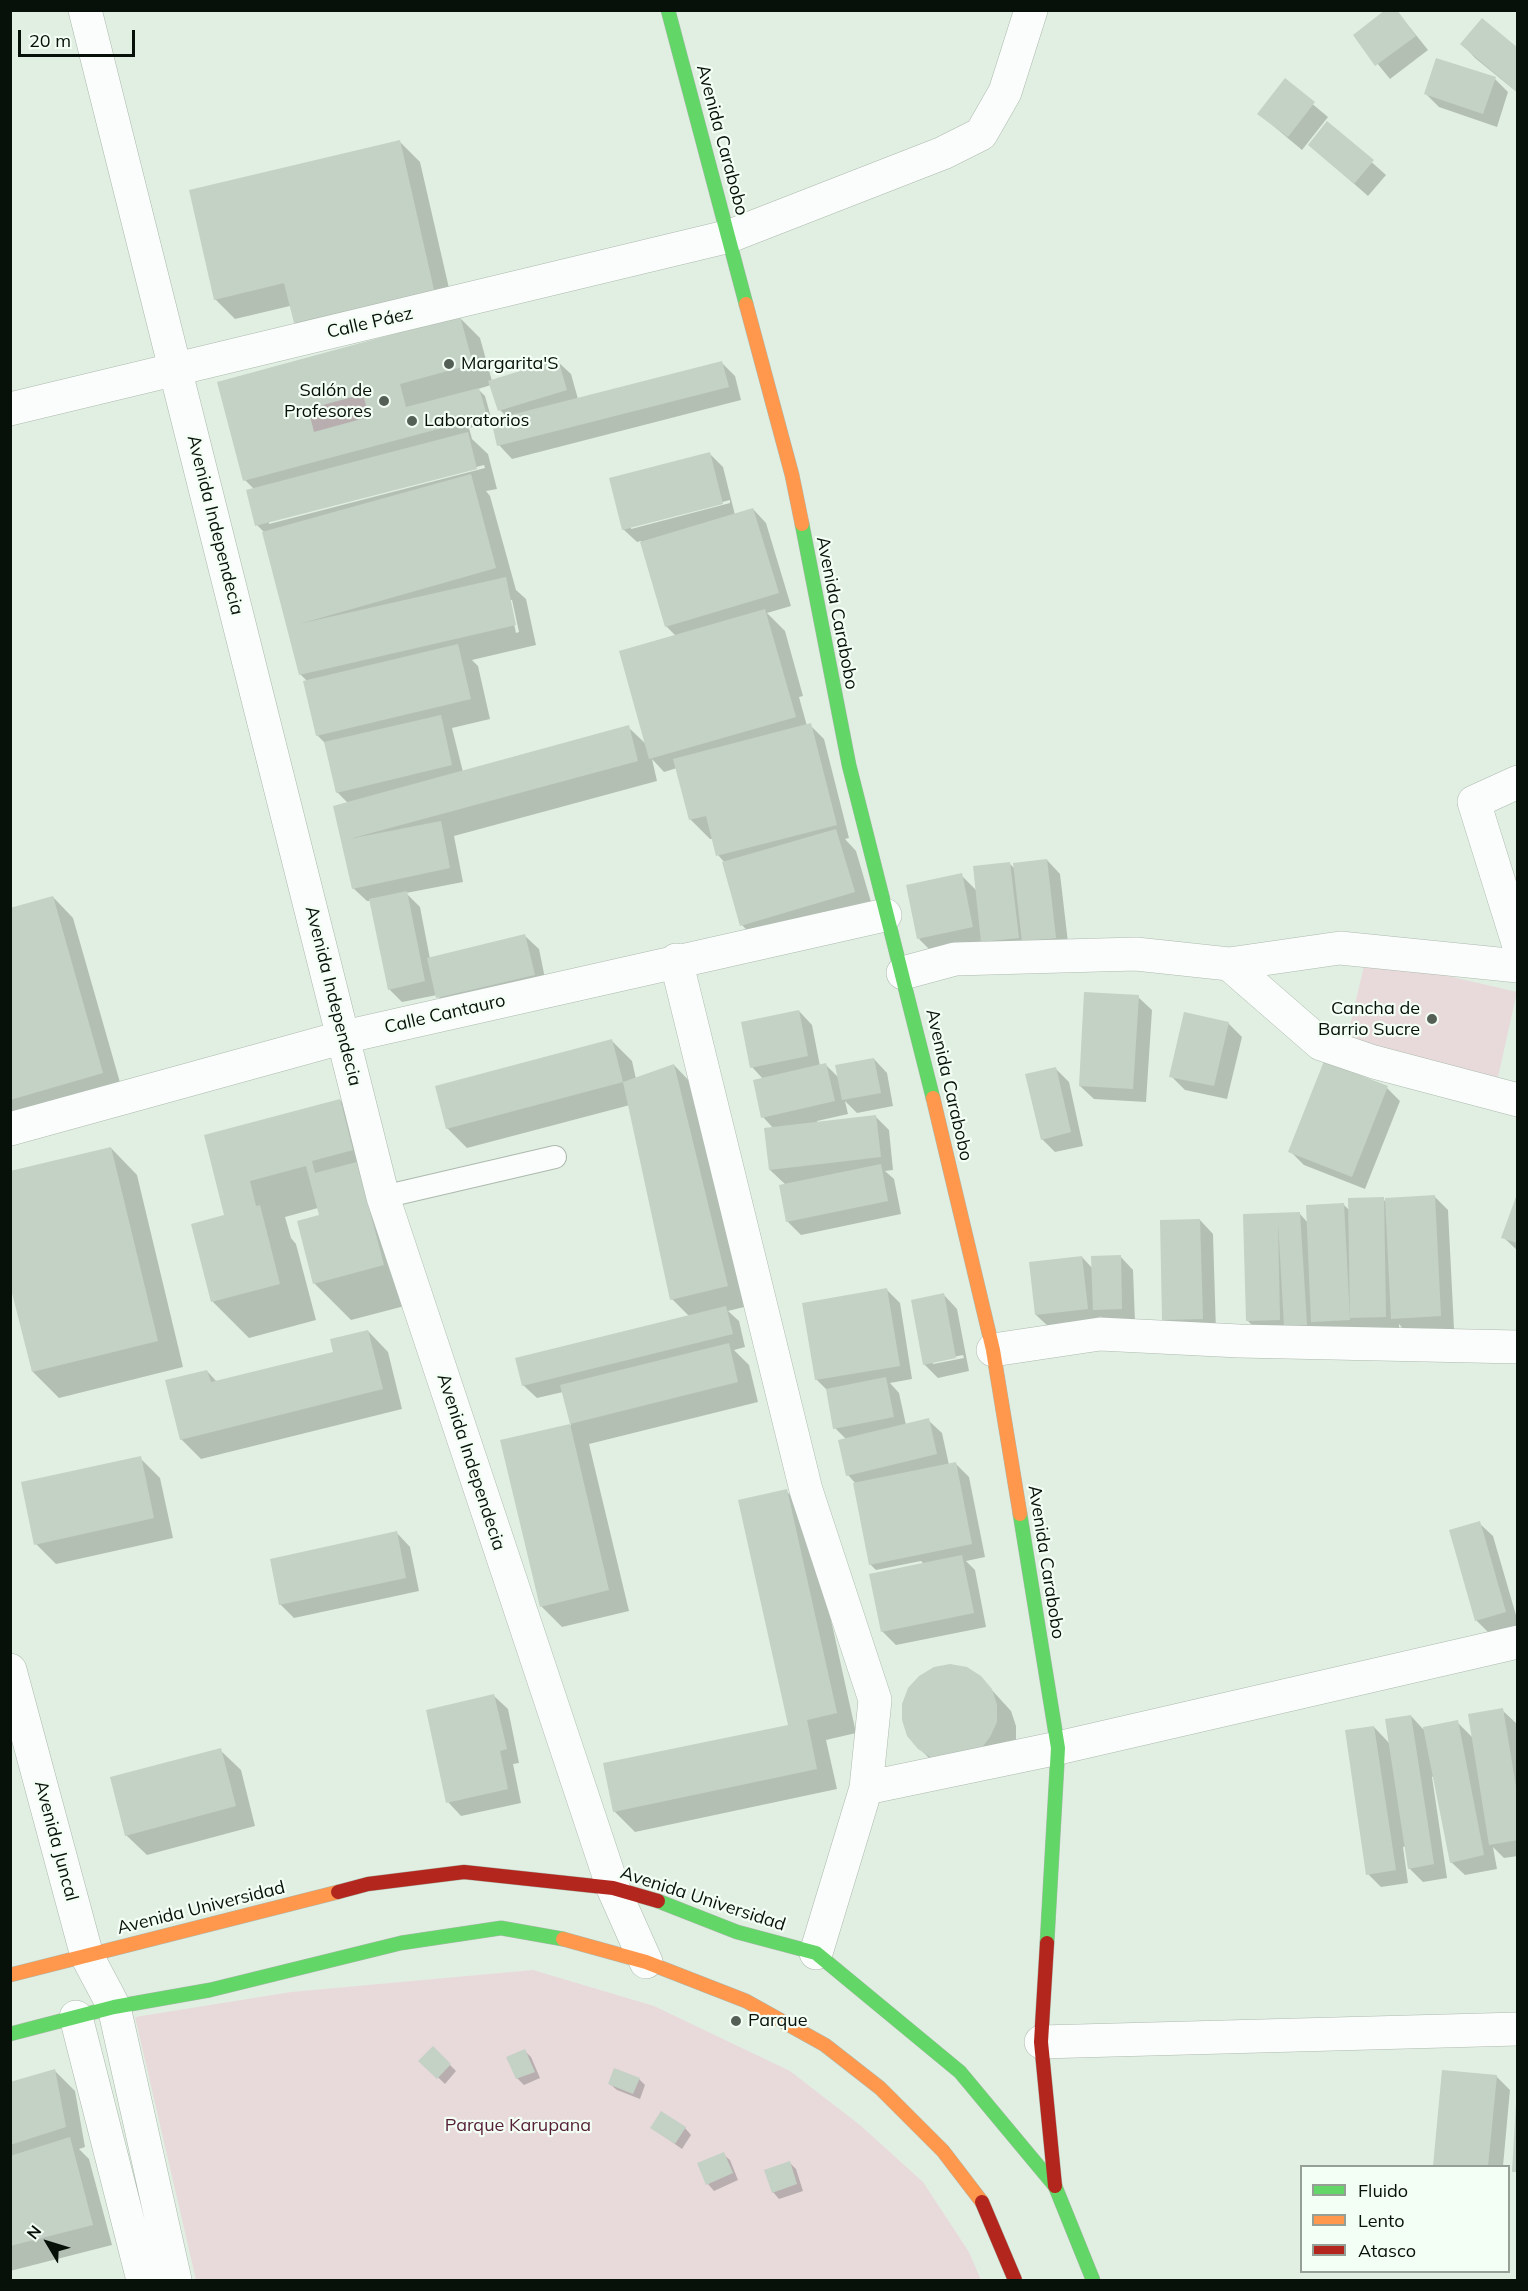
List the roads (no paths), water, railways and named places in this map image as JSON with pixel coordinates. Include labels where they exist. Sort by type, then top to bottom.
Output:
[{"type":"main road","name":"Avenida Carabobo","points":[[668,10],[792,475],[849,765],[885,915],[903,973],[993,1350],[1058,1748],[1041,2042],[1055,2186]]},
{"type":"main road","name":"Avenida Universidad","points":[[10,1975],[368,1884],[464,1872],[613,1888],[659,1901],[737,1932],[816,1953],[960,2072],[1055,2186],[1094,2280]]},
{"type":"main road","points":[[10,2034],[114,2007],[210,1990],[401,1943],[501,1928],[577,1942],[646,1962],[746,2001],[825,2045],[880,2088],[943,2151],[983,2204],[1015,2280]]},
{"type":"street","name":"Avenida Independecia","points":[[86,10],[383,1197],[613,1888],[646,1962]]},
{"type":"street","name":"Calle Páez","points":[[10,409],[730,236],[943,153],[981,134],[1005,92],[1031,10]]},
{"type":"street","points":[[1518,782],[1474,802],[1518,943]]},
{"type":"street","name":"Calle Cantauro","points":[[10,1129],[344,1037],[676,960],[885,915]]},
{"type":"street","points":[[903,973],[955,959],[1136,954],[1229,964],[1340,948],[1518,966]]},
{"type":"street","points":[[676,960],[806,1490],[875,1700],[866,1788],[816,1953]]},
{"type":"street","points":[[1229,964],[1321,1044],[1374,1062],[1518,1100]]},
{"type":"street","points":[[993,1350],[1100,1334],[1239,1341],[1518,1347]]},
{"type":"street","points":[[866,1788],[1058,1748],[1518,1642]]},
{"type":"street","name":"Avenida Juncal","points":[[10,1670],[87,1956],[114,2007],[175,2280]]},
{"type":"street","points":[[76,2017],[143,2280]]},
{"type":"street","points":[[1041,2042],[1518,2030]]},
{"type":"lane","points":[[383,1197],[555,1157]]},
{"type":"place","name":"Margarita'S","points":[[449,364]]},
{"type":"place","name":"Salón de Profesores","points":[[384,401]]},
{"type":"place","name":"Laboratorios","points":[[412,421]]},
{"type":"place","name":"Cancha de Barrio Sucre","points":[[1432,1019]]},
{"type":"place","name":"Parque","points":[[736,2021]]},
{"type":"park label","name":"Parque Karupana","points":[[518,2126]]}]
